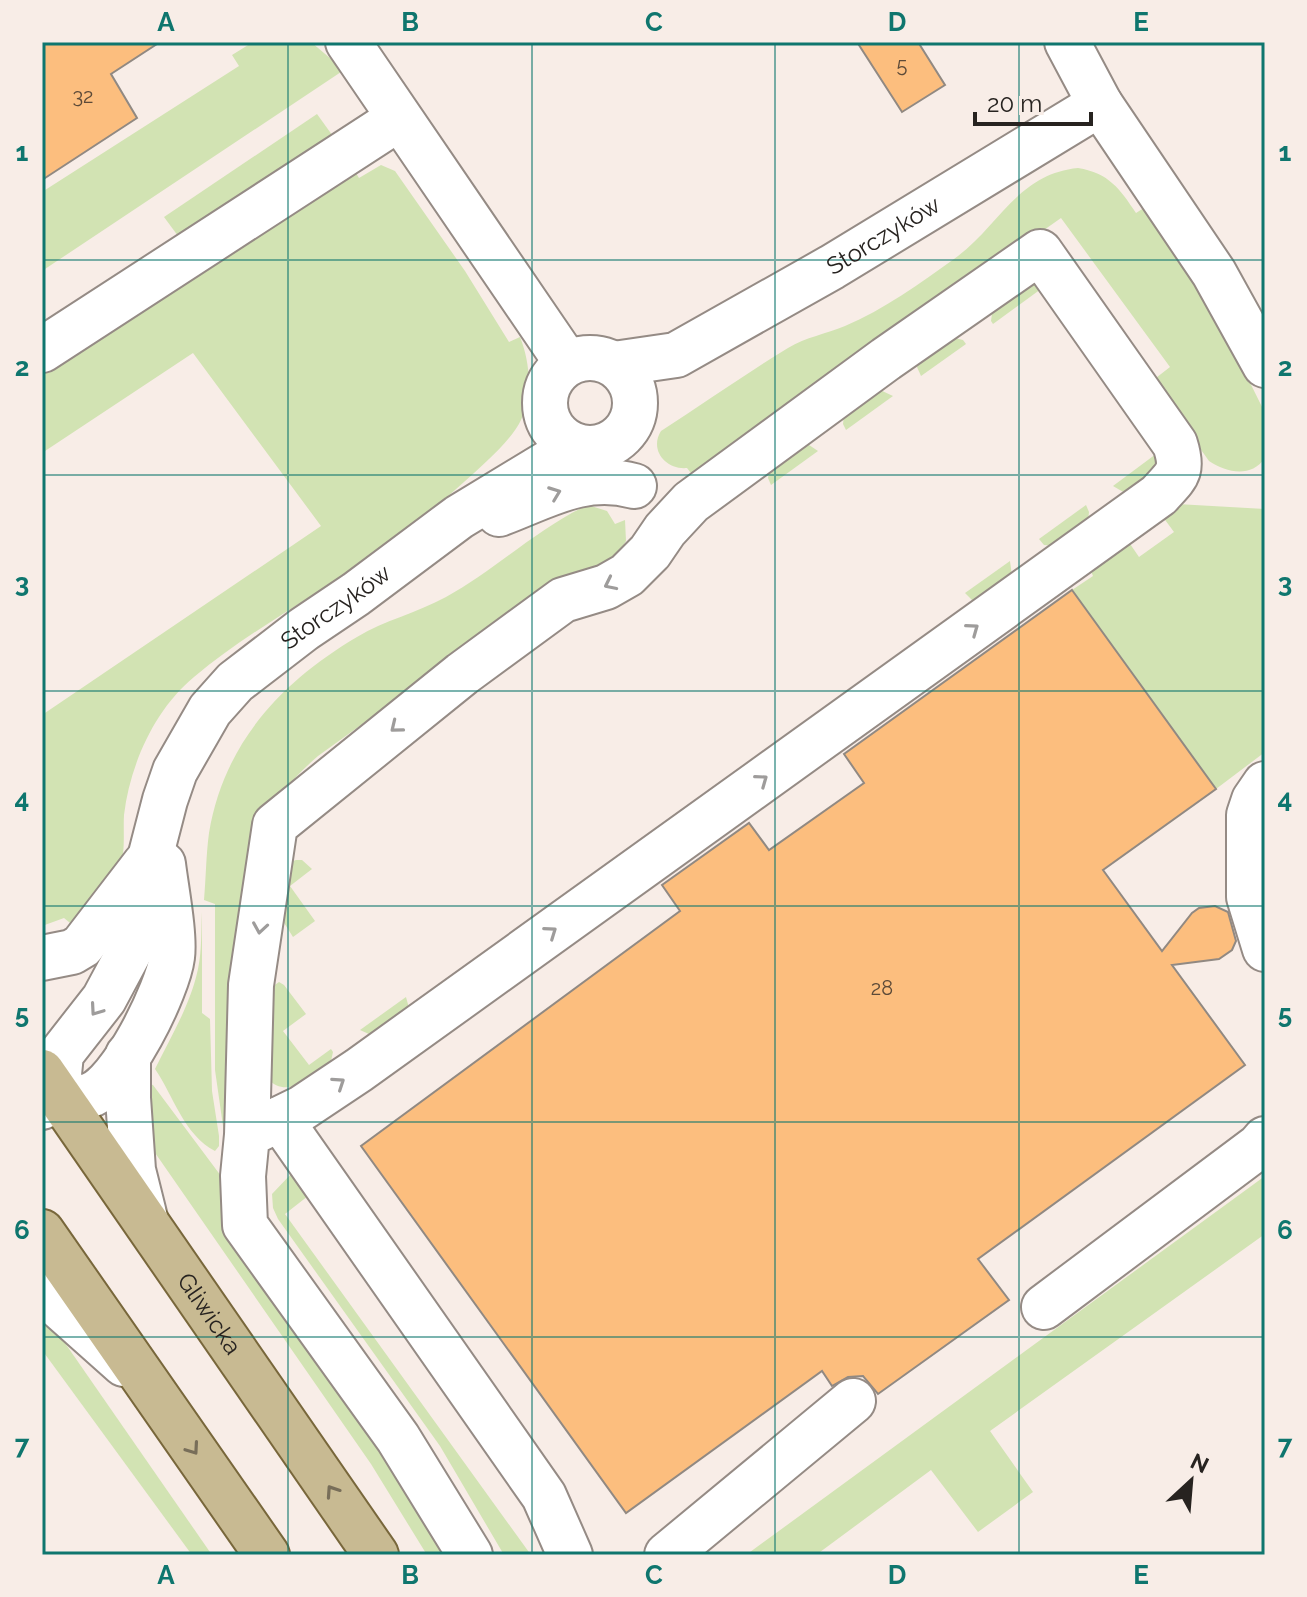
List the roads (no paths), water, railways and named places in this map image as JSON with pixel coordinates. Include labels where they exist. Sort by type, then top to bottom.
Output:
[{"type":"main road","name":"Gliwicka","points":[[47,1091],[145,1218],[376,1555]]},
{"type":"main road","points":[[42,1232],[267,1555]]},
{"type":"street","points":[[348,42],[567,363]]},
{"type":"street","points":[[1067,42],[1100,104],[1214,273],[1265,365]]},
{"type":"street","name":"Storczyków","points":[[624,383],[659,381],[676,355],[832,267],[1100,104]]},
{"type":"street","points":[[42,350],[398,119]]},
{"type":"street","points":[[263,1127],[302,1108],[440,1013],[1159,495],[1179,473],[1180,459],[1175,444],[1040,252],[886,359],[691,502],[627,575],[606,587],[563,600],[462,674],[275,825],[251,985],[263,1127],[243,1176],[245,1225],[398,1438],[470,1555]]},
{"type":"street","points":[[444,529],[578,435],[624,434],[632,422],[624,383],[594,358],[567,363],[555,373],[547,387],[544,402],[578,435],[634,486],[665,530]]},
{"type":"street","points":[[444,529],[584,482],[604,480],[634,486]]},
{"type":"street","name":"Storczyków","points":[[155,841],[172,956],[148,1024],[106,1082],[89,1096],[47,1091],[61,1054],[104,999],[134,943],[155,841],[175,771],[210,710],[235,682],[444,529]]},
{"type":"street","points":[[1265,784],[1254,800],[1249,815],[1249,897],[1265,949]]},
{"type":"street","name":"Storczyków","points":[[42,958],[72,952],[82,946],[155,841]]},
{"type":"street","points":[[128,1055],[133,1170],[145,1218]]},
{"type":"street","points":[[263,1127],[302,1154],[544,1496],[570,1555]]},
{"type":"street","points":[[1044,1307],[1265,1139]]},
{"type":"street","points":[[42,1291],[148,1385]]},
{"type":"street","points":[[667,1555],[853,1401]]}]
